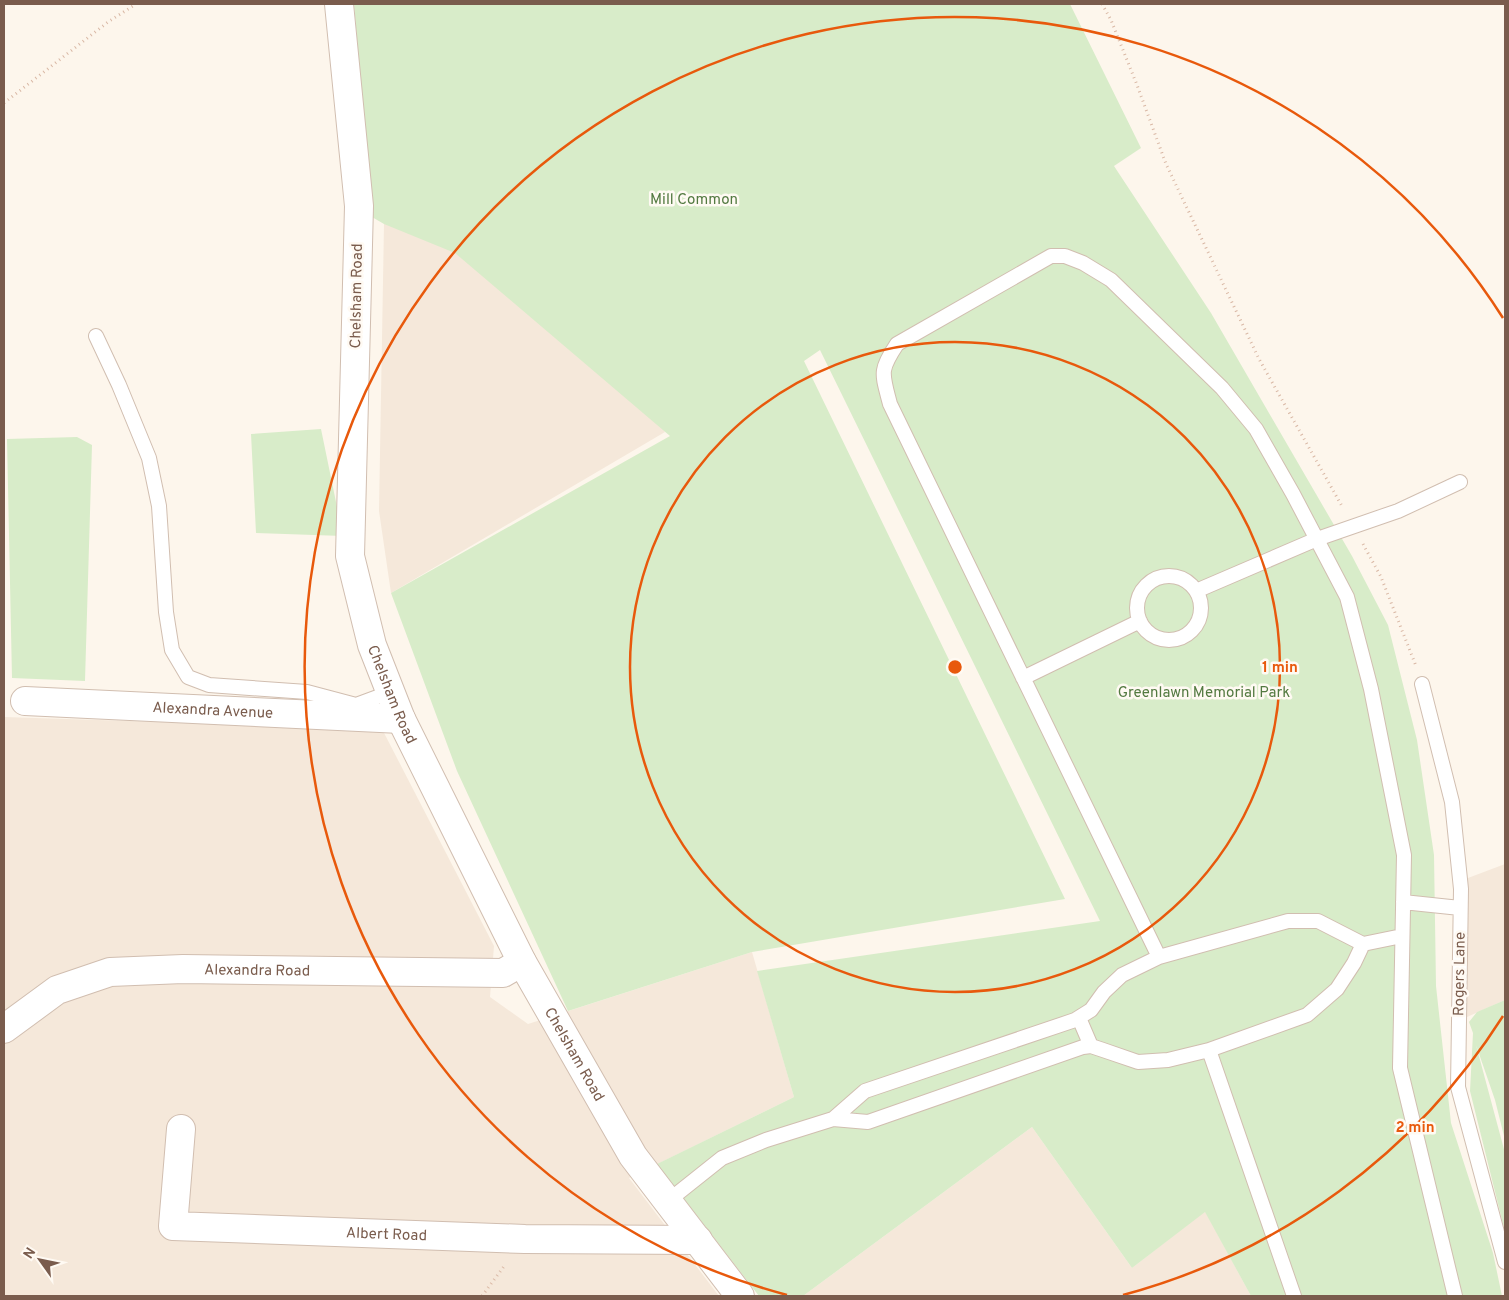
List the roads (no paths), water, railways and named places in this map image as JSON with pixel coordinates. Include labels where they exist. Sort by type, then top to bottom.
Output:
[{"type":"street","name":"Chelsham Road","points":[[339,4],[358,206],[350,556],[372,645],[401,719],[522,962],[634,1156],[740,1296]]},
{"type":"street","name":"Alexandra Avenue","points":[[24,702],[401,719]]},
{"type":"street","name":"Alexandra Road","points":[[4,1029],[57,990],[110,972],[183,969],[502,973],[522,962]]},
{"type":"street","name":"Albert Road","points":[[181,1129],[173,1226],[525,1239],[698,1240]]},
{"type":"lane","points":[[1159,957],[890,404],[884,380],[884,363],[897,344],[1051,256],[1065,256],[1084,263],[1111,280],[1222,388],[1256,429],[1347,597],[1371,689],[1404,855],[1400,1068],[1456,1296]]},
{"type":"lane","points":[[96,336],[119,385],[149,458],[159,506],[166,612],[172,650],[188,677],[209,685],[307,692],[356,705],[391,692]]},
{"type":"lane","points":[[1196,591],[1317,540],[1398,512],[1460,482]]},
{"type":"lane","points":[[1169,576],[1179,578],[1196,591],[1200,605],[1198,621],[1192,630],[1184,636],[1174,640],[1164,640],[1149,633],[1140,621],[1137,611],[1138,601],[1142,591],[1154,581],[1169,576]]},
{"type":"lane","points":[[1023,678],[1140,621]]},
{"type":"lane","name":"Rogers Lane","points":[[1422,684],[1452,802],[1461,889],[1458,1087],[1505,1262]]},
{"type":"lane","points":[[1403,902],[1460,908]]},
{"type":"lane","points":[[833,1120],[865,1091],[1079,1018],[1091,1010],[1104,992],[1122,976],[1159,957],[1288,921],[1318,921],[1363,944],[1402,936]]},
{"type":"lane","points":[[668,1201],[722,1158],[766,1140],[833,1120],[868,1122],[1083,1047],[1090,1046],[1138,1062],[1168,1060],[1209,1050],[1307,1015],[1337,990],[1354,963],[1363,944]]},
{"type":"lane","points":[[1079,1018],[1090,1046]]},
{"type":"lane","points":[[1209,1050],[1294,1296]]},
{"type":"park label","name":"Mill Common","points":[[694,199]]},
{"type":"park label","name":"Greenlawn Memorial Park","points":[[1204,692]]}]
